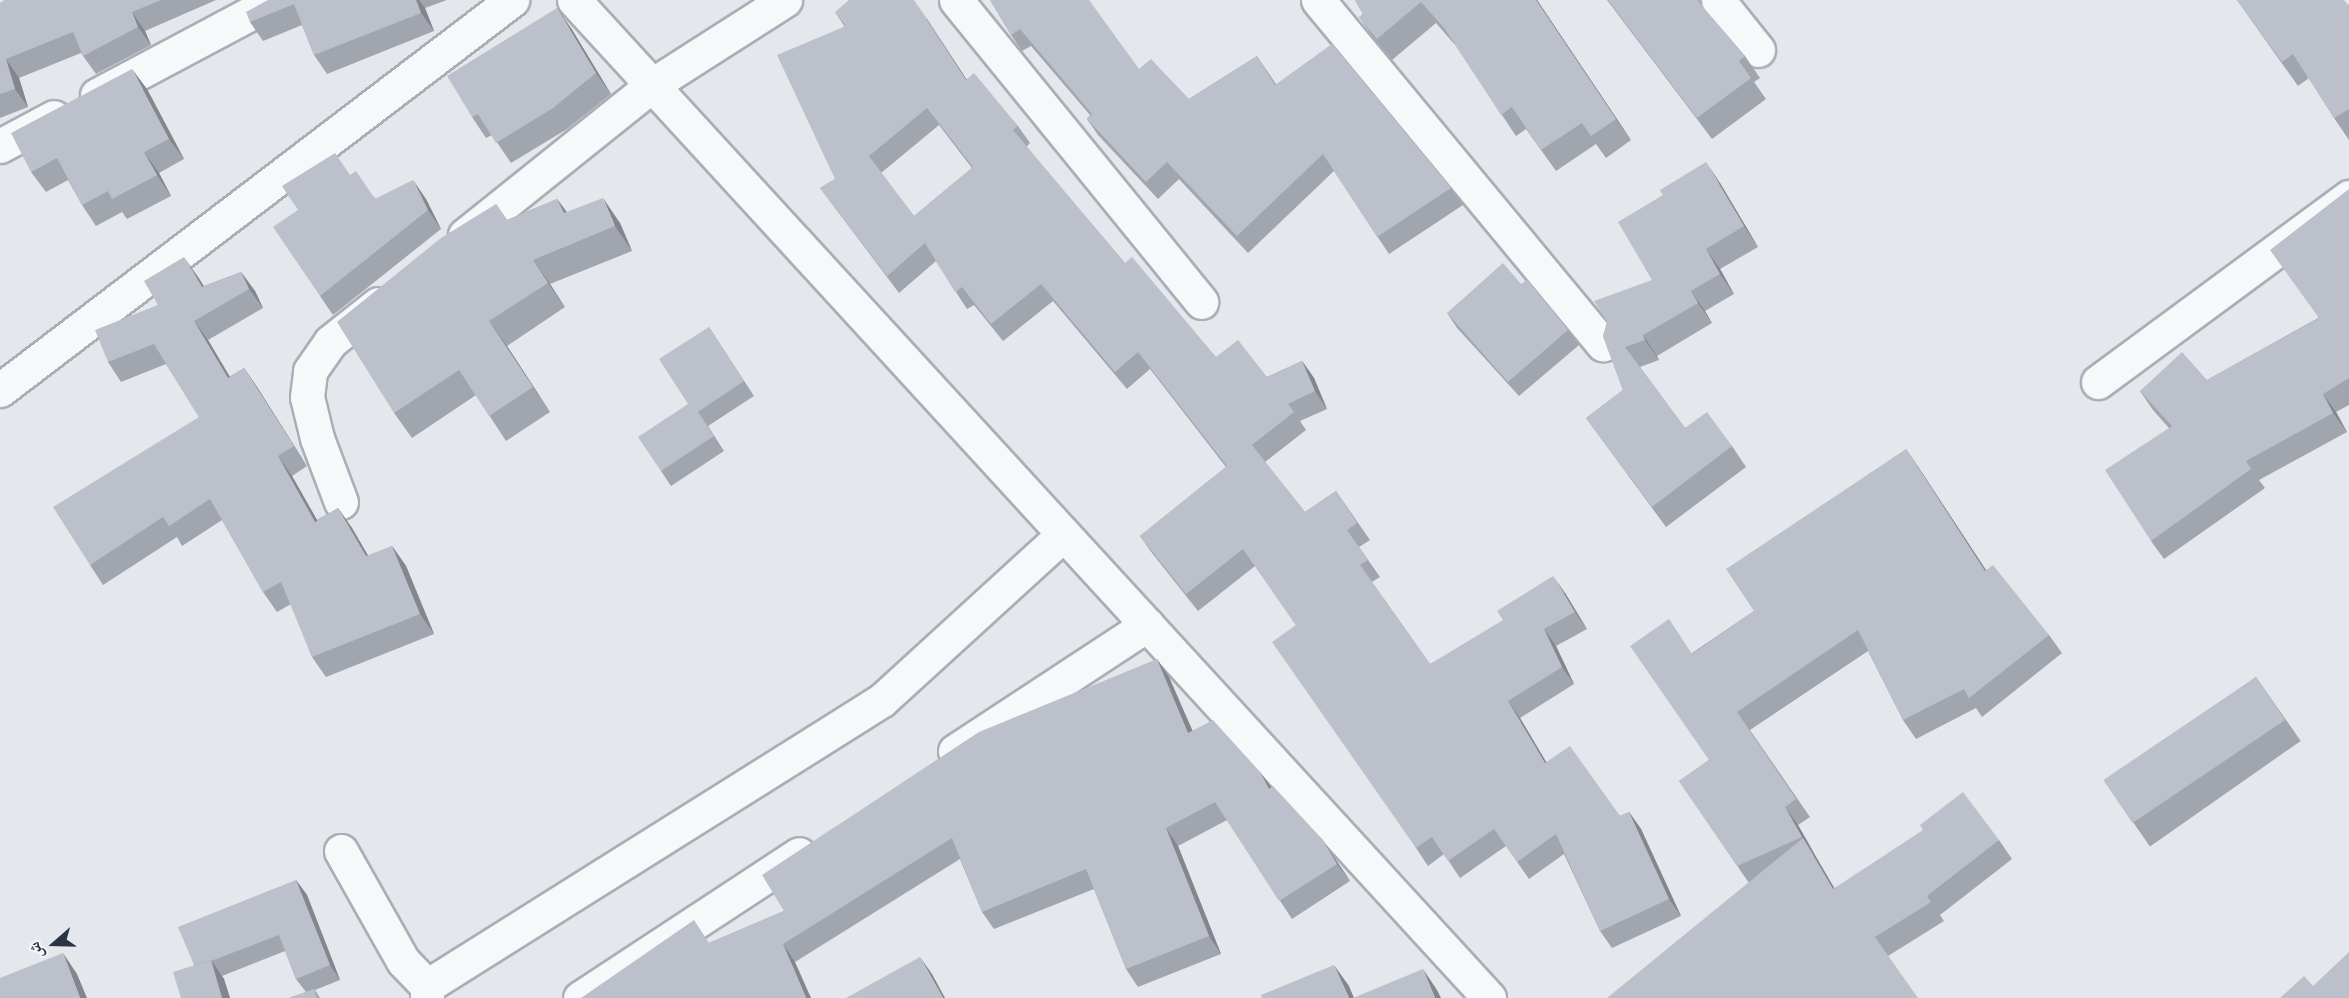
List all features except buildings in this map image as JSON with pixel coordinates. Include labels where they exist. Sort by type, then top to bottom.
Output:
[{"type":"street","points":[[0,146],[276,0]]},
{"type":"street","points":[[0,390],[512,0]]},
{"type":"street","points":[[574,0],[1489,998]]},
{"type":"street","points":[[440,254],[652,85],[785,0]]},
{"type":"street","points":[[956,0],[1201,302]]},
{"type":"street","points":[[1318,0],[1603,345]]},
{"type":"street","points":[[1718,0],[1758,50]]},
{"type":"street","points":[[2098,382],[2349,197]]},
{"type":"street","points":[[341,502],[314,428],[307,397],[310,371],[330,342],[404,284]]},
{"type":"street","points":[[341,851],[403,961],[427,992],[882,700],[1064,534]]},
{"type":"street","points":[[928,769],[1147,625]]},
{"type":"street","points":[[580,998],[829,834]]}]
